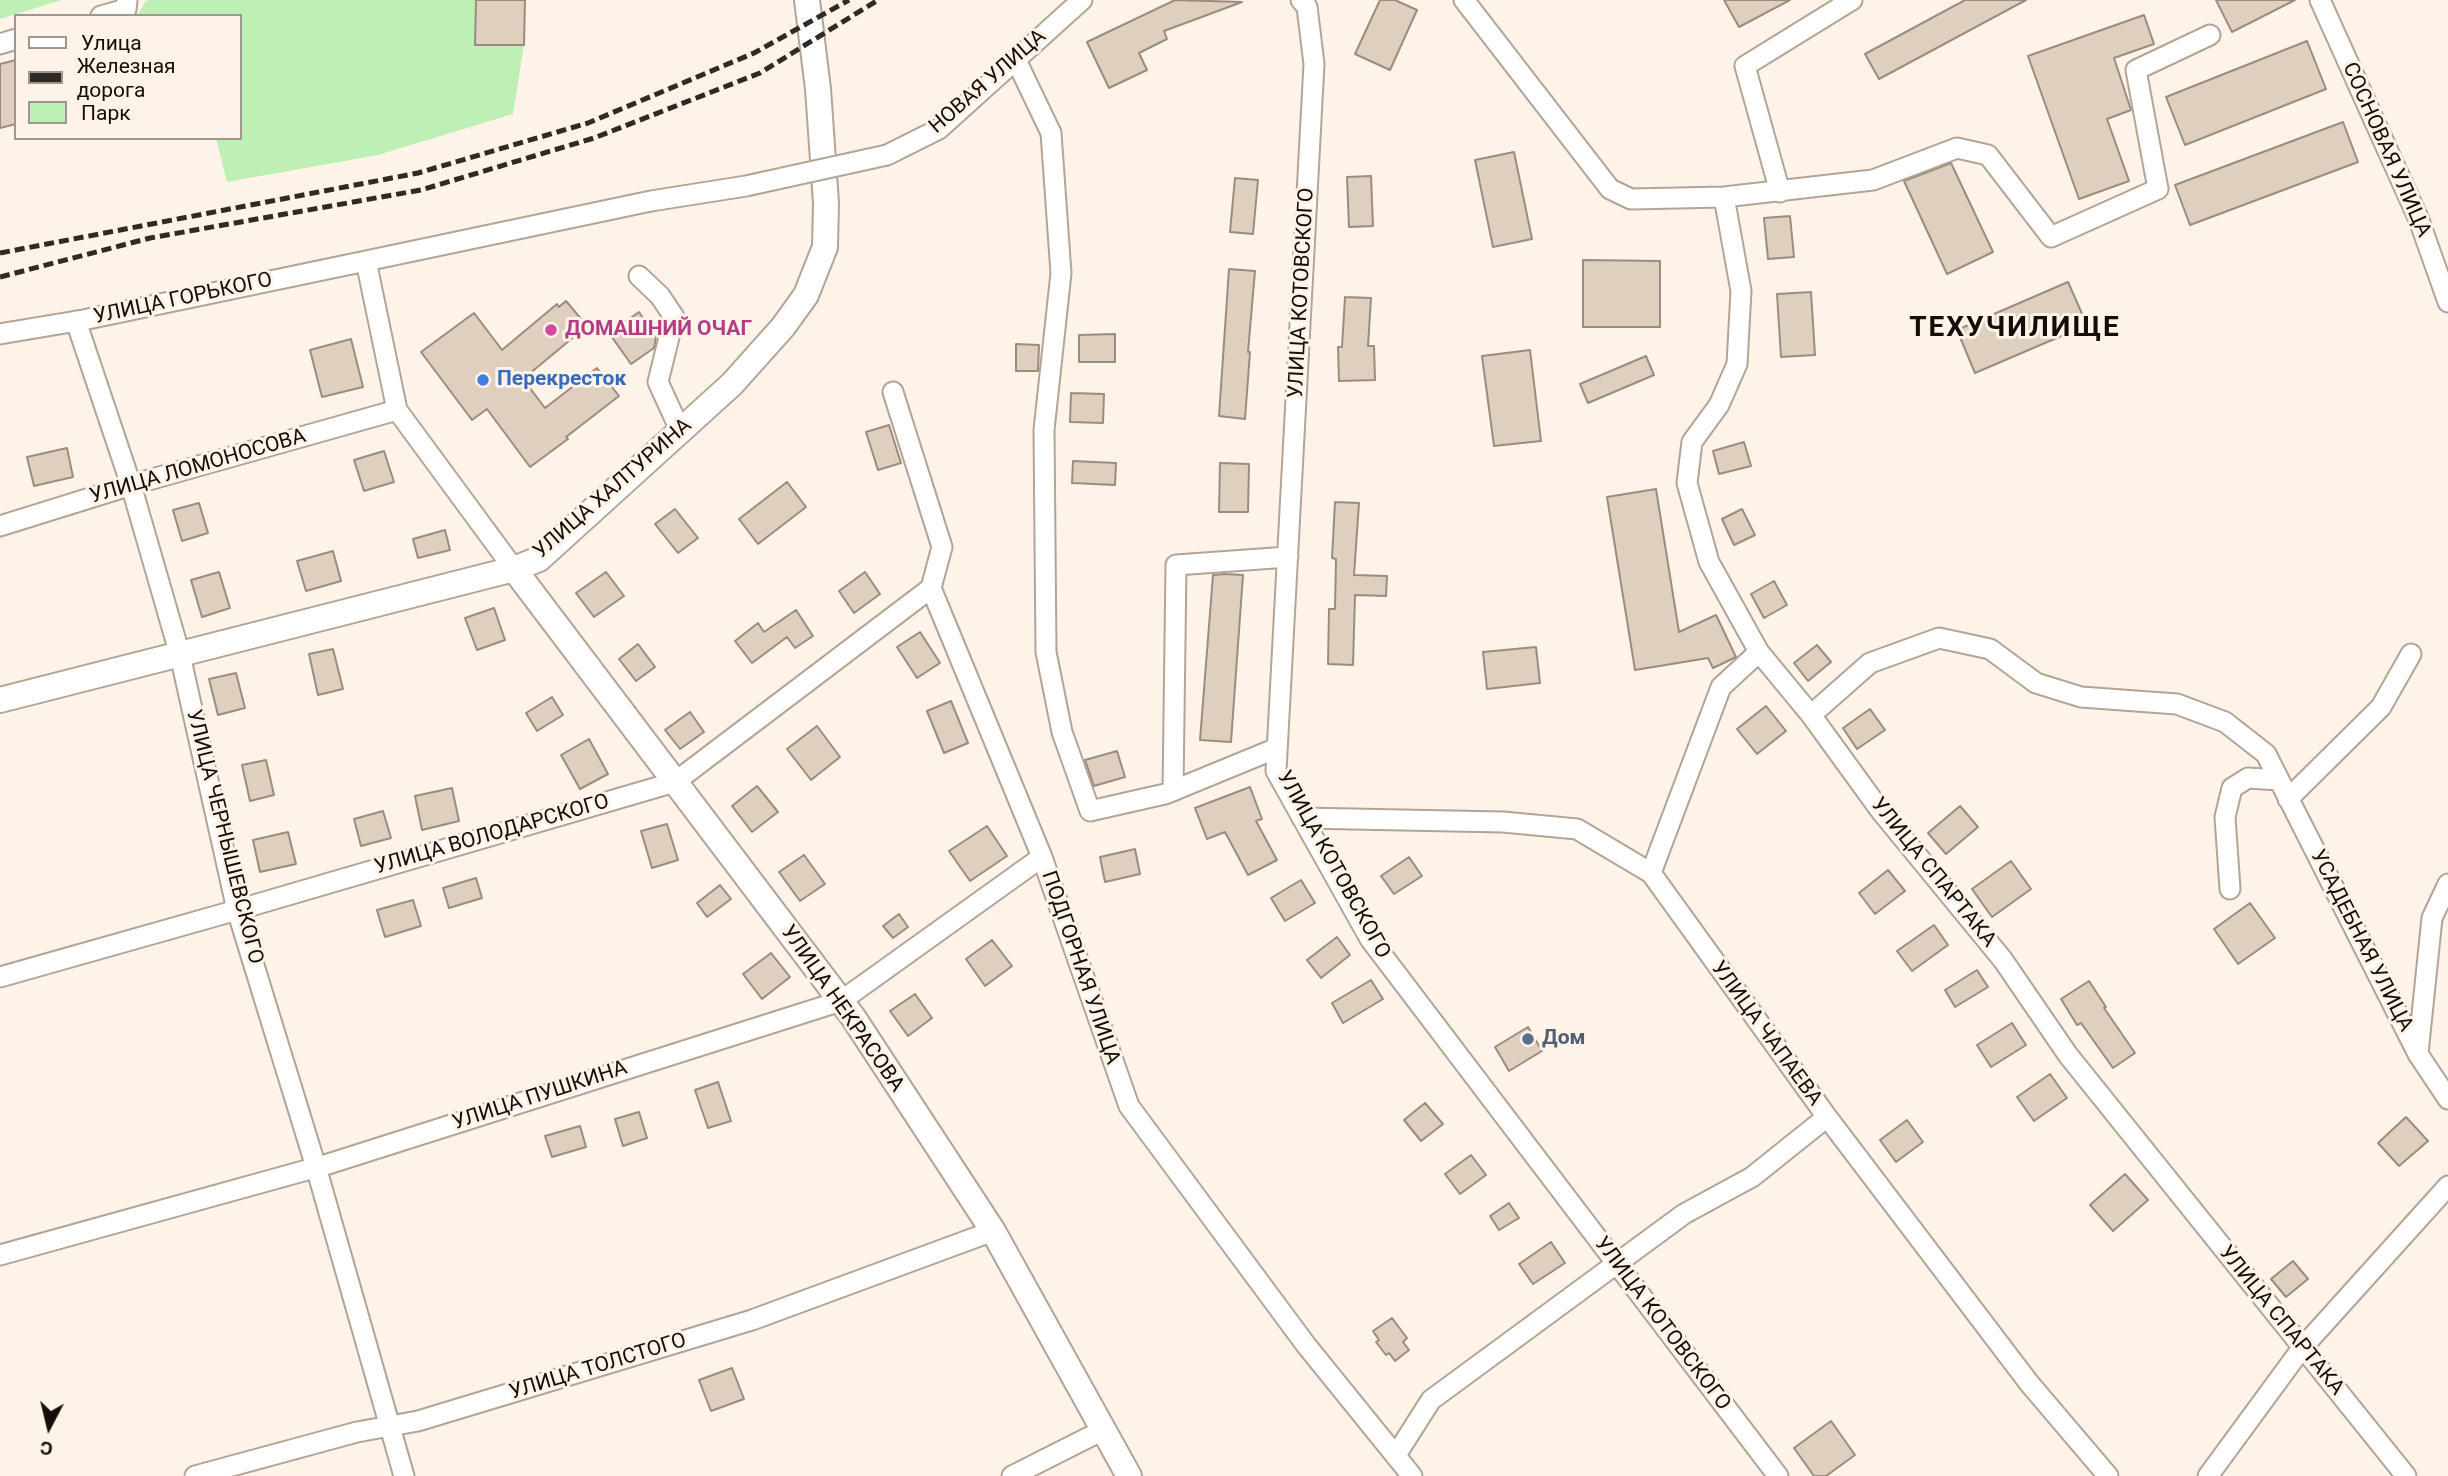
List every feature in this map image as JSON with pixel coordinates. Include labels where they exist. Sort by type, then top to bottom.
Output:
[{"type":"main road","name":"УЛИЦА ХАЛТУРИНА","points":[[0,700],[514,569],[539,559],[732,384],[783,327],[806,295],[825,247],[825,182],[807,0]]},
{"type":"main road","name":"УЛИЦА НЕКРАСОВА","points":[[514,569],[841,1001],[993,1231],[1129,1476]]},
{"type":"street","points":[[108,14],[126,9],[127,0]]},
{"type":"street","name":"НОВАЯ УЛИЦА","points":[[746,186],[887,155],[939,129],[1083,0]]},
{"type":"street","name":"УЛИЦА КОТОВСКОГО","points":[[1301,0],[1307,7],[1314,64],[1276,771],[1370,939],[1778,1476]]},
{"type":"street","points":[[1464,0],[1610,188],[1631,199],[1724,197],[1873,180],[1957,148],[1988,155],[2051,237],[2158,189],[2136,70],[2210,35]]},
{"type":"street","points":[[1780,192],[1745,66],[1852,0]]},
{"type":"street","name":"СОСНОВАЯ УЛИЦА","points":[[2320,0],[2419,220],[2447,297]]},
{"type":"street","points":[[1016,60],[1051,133],[1061,273],[1044,430],[1046,652],[1062,732],[1090,811],[1173,791],[1278,748]]},
{"type":"street","name":"УЛИЦА ГОРЬКОГО","points":[[0,334],[76,321],[651,201],[746,186]]},
{"type":"street","name":"УЛИЦА СПАРТАКА","points":[[1724,197],[1741,291],[1737,364],[1719,405],[1692,442],[1687,483],[1709,562],[1759,652],[1811,715],[1880,810],[2003,960],[2068,1055],[2406,1476]]},
{"type":"street","points":[[366,261],[397,410],[514,569]]},
{"type":"street","points":[[639,276],[660,296],[674,317],[658,382],[680,430]]},
{"type":"street","name":"УЛИЦА ЧЕРНЫШЕВСКОГО","points":[[76,321],[131,485],[180,655],[237,910],[316,1167],[404,1476]]},
{"type":"street","points":[[893,392],[942,547],[931,588]]},
{"type":"street","name":"УЛИЦА ЛОМОНОСОВА","points":[[0,526],[131,485],[397,410]]},
{"type":"street","points":[[1173,791],[1176,565],[1288,557]]},
{"type":"street","name":"УЛИЦА ВОЛОДАРСКОГО","points":[[0,977],[674,782],[931,588]]},
{"type":"street","name":"ПОДГОРНАЯ УЛИЦА","points":[[931,588],[1042,857],[1129,1106],[1306,1345],[1412,1476]]},
{"type":"street","name":"УСАДЕБНАЯ УЛИЦА","points":[[1811,715],[1870,663],[1940,638],[1990,649],[2036,682],[2081,697],[2177,705],[2225,722],[2266,754],[2418,1054],[2448,1099]]},
{"type":"street","points":[[1651,873],[1721,687],[1759,652]]},
{"type":"street","points":[[2288,799],[2381,707],[2411,654]]},
{"type":"street","points":[[2230,889],[2225,817],[2232,788],[2248,778],[2278,780]]},
{"type":"street","name":"УЛИЦА ЧАПАЕВА","points":[[1302,818],[1503,822],[1577,829],[1651,873],[1828,1117],[2029,1383],[2108,1476]]},
{"type":"street","name":"УЛИЦА ПУШКИНА","points":[[0,1255],[316,1167],[841,1001],[1042,857]]},
{"type":"street","points":[[2418,1054],[2432,918],[2448,884]]},
{"type":"street","points":[[1396,1455],[1431,1400],[1684,1214],[1752,1177],[1828,1117]]},
{"type":"street","points":[[2208,1476],[2302,1348],[2448,1186]]},
{"type":"street","name":"УЛИЦА ТОЛСТОГО","points":[[195,1476],[357,1432],[432,1417],[752,1320],[993,1231]]},
{"type":"street","points":[[1012,1476],[1103,1430]]},
{"type":"green space","points":[[0,0],[62,0],[14,14],[0,19]]},
{"type":"green space","points":[[525,0],[524,45],[513,114],[378,155],[227,182],[216,140],[242,140],[242,14],[138,14],[146,1]]},
{"type":"building","points":[[476,0],[525,0],[524,45],[475,45]]},
{"type":"building","points":[[1175,0],[1242,2],[1164,31],[1167,39],[1139,53],[1147,70],[1109,88],[1087,42]]},
{"type":"building","points":[[1380,0],[1395,0],[1417,10],[1390,70],[1355,54]]},
{"type":"building","points":[[1724,0],[1790,0],[1739,27]]},
{"type":"building","points":[[1965,0],[2026,0],[1879,79],[1865,54]]},
{"type":"building","points":[[2216,0],[2295,0],[2232,32]]},
{"type":"building","points":[[2144,15],[2154,44],[2114,58],[2131,110],[2107,119],[2129,181],[2079,199],[2028,56]]},
{"type":"building","points":[[2307,41],[2326,89],[2185,145],[2166,97]]},
{"type":"building","points":[[14,60],[14,124],[0,128],[0,64]]},
{"type":"building","points":[[2343,122],[2358,162],[2190,225],[2175,185]]},
{"type":"building","points":[[1514,152],[1532,239],[1493,247],[1475,160]]},
{"type":"building","points":[[1951,163],[1993,252],[1947,274],[1904,181]]},
{"type":"building","points":[[1371,176],[1373,226],[1349,227],[1347,177]]},
{"type":"building","points":[[1235,178],[1258,180],[1253,234],[1230,232]]},
{"type":"building","points":[[1790,216],[1794,257],[1768,259],[1764,218]]},
{"type":"building","points":[[1583,260],[1660,261],[1660,327],[1583,327]]},
{"type":"building","points":[[1229,269],[1255,271],[1245,419],[1219,416]]},
{"type":"building","points":[[2068,282],[2087,325],[1975,373],[1957,330]]},
{"type":"building","points":[[1811,292],[1815,355],[1781,357],[1777,294]]},
{"type":"building","points":[[1345,297],[1371,298],[1368,346],[1374,346],[1375,380],[1339,381],[1338,347],[1342,347]]},
{"type":"building","name":"Перекресток","points":[[566,301],[587,326],[523,379],[545,408],[597,368],[619,396],[530,467],[487,409],[472,420],[421,352],[474,313],[502,350],[557,304],[559,307]]},
{"type":"building","name":"ДОМАШНИЙ ОЧАГ","points":[[639,312],[656,337],[654,348],[631,364],[609,333]]},
{"type":"building","points":[[1115,334],[1115,362],[1079,362],[1079,335]]},
{"type":"building","points":[[351,339],[363,387],[322,397],[310,350]]},
{"type":"building","points":[[1016,344],[1039,345],[1038,371],[1016,371]]},
{"type":"building","points":[[1530,350],[1541,441],[1494,446],[1482,356]]},
{"type":"building","points":[[1646,356],[1654,375],[1588,403],[1580,384]]},
{"type":"building","points":[[1071,393],[1104,394],[1103,423],[1070,422]]},
{"type":"building","points":[[889,425],[901,463],[878,470],[866,432]]},
{"type":"building","points":[[1744,442],[1751,466],[1719,474],[1713,451]]},
{"type":"building","points":[[67,448],[73,477],[34,486],[27,457]]},
{"type":"building","points":[[384,451],[394,482],[364,491],[354,460]]},
{"type":"building","points":[[1073,461],[1116,463],[1115,485],[1072,483]]},
{"type":"building","points":[[1220,463],[1249,464],[1248,512],[1219,512]]},
{"type":"building","points":[[787,482],[806,507],[758,544],[739,519]]},
{"type":"building","points":[[1656,489],[1679,632],[1716,615],[1736,657],[1713,668],[1708,658],[1635,670],[1607,497]]},
{"type":"building","points":[[1335,502],[1359,503],[1354,575],[1387,576],[1386,596],[1355,595],[1353,665],[1328,664],[1329,609],[1335,609],[1336,559],[1332,558]]},
{"type":"building","points":[[199,503],[208,533],[182,541],[173,510]]},
{"type":"building","points":[[675,509],[698,538],[678,553],[655,524]]},
{"type":"building","points":[[1742,509],[1755,535],[1734,545],[1722,519]]},
{"type":"building","points":[[445,530],[450,550],[418,558],[413,539]]},
{"type":"building","points":[[333,551],[341,581],[306,591],[297,561]]},
{"type":"building","points":[[219,572],[230,608],[202,617],[191,580]]},
{"type":"building","points":[[606,572],[624,596],[594,617],[576,593]]},
{"type":"building","points":[[865,572],[880,594],[854,613],[839,591]]},
{"type":"building","points":[[1213,575],[1243,575],[1231,742],[1200,740]]},
{"type":"building","points":[[1774,581],[1787,605],[1764,618],[1751,594]]},
{"type":"building","points":[[494,608],[505,640],[477,650],[465,618]]},
{"type":"building","points":[[796,610],[813,636],[795,648],[787,637],[752,663],[735,641],[758,623],[764,632]]},
{"type":"building","points":[[920,632],[940,663],[917,678],[897,647]]},
{"type":"building","points":[[638,644],[655,667],[636,681],[619,659]]},
{"type":"building","points":[[1817,645],[1831,662],[1808,681],[1794,663]]},
{"type":"building","points":[[1536,647],[1540,683],[1487,689],[1483,652]]},
{"type":"building","points":[[333,649],[343,689],[318,695],[309,654]]},
{"type":"building","points":[[236,673],[245,708],[218,715],[209,679]]},
{"type":"building","points":[[552,697],[563,715],[537,731],[526,713]]},
{"type":"building","points":[[951,701],[968,743],[944,753],[927,711]]},
{"type":"building","points":[[1766,706],[1786,731],[1757,754],[1737,729]]},
{"type":"building","points":[[1870,709],[1885,730],[1857,749],[1843,728]]},
{"type":"building","points":[[690,712],[704,732],[680,749],[665,730]]},
{"type":"building","points":[[817,726],[840,757],[811,780],[787,749]]},
{"type":"building","points":[[589,739],[608,774],[580,789],[561,755]]},
{"type":"building","points":[[1117,751],[1125,777],[1094,786],[1085,760]]},
{"type":"building","points":[[266,760],[274,795],[250,801],[242,765]]},
{"type":"building","points":[[757,786],[778,812],[752,832],[732,806]]},
{"type":"building","points":[[1250,787],[1262,819],[1256,821],[1277,860],[1248,875],[1225,832],[1207,839],[1195,808]]},
{"type":"building","points":[[452,788],[459,821],[422,830],[415,796]]},
{"type":"building","points":[[1960,806],[1978,827],[1946,854],[1928,833]]},
{"type":"building","points":[[383,811],[391,838],[361,846],[354,819]]},
{"type":"building","points":[[667,824],[678,860],[652,868],[641,831]]},
{"type":"building","points":[[987,826],[1007,856],[970,881],[949,851]]},
{"type":"building","points":[[288,832],[296,864],[260,872],[253,840]]},
{"type":"building","points":[[1135,849],[1140,874],[1105,882],[1100,857]]},
{"type":"building","points":[[804,855],[825,884],[800,901],[779,872]]},
{"type":"building","points":[[1409,857],[1422,876],[1394,894],[1381,876]]},
{"type":"building","points":[[2011,861],[2031,889],[1992,917],[1972,889]]},
{"type":"building","points":[[1888,870],[1905,891],[1875,914],[1859,893]]},
{"type":"building","points":[[476,878],[482,898],[449,908],[443,888]]},
{"type":"building","points":[[1301,880],[1315,903],[1285,921],[1271,898]]},
{"type":"building","points":[[720,885],[731,899],[707,917],[697,903]]},
{"type":"building","points":[[413,900],[421,926],[385,937],[377,910]]},
{"type":"building","points":[[2250,903],[2275,938],[2238,964],[2214,929]]},
{"type":"building","points":[[899,914],[908,927],[893,938],[883,926]]},
{"type":"building","points":[[1934,925],[1948,945],[1912,971],[1897,951]]},
{"type":"building","points":[[1337,937],[1350,955],[1321,978],[1307,960]]},
{"type":"building","points":[[992,940],[1012,966],[985,986],[966,959]]},
{"type":"building","points":[[771,953],[790,977],[762,999],[743,974]]},
{"type":"building","points":[[1977,970],[1988,987],[1955,1007],[1945,990]]},
{"type":"building","points":[[1371,980],[1383,999],[1343,1023],[1332,1003]]},
{"type":"building","points":[[2089,981],[2135,1053],[2113,1068],[2081,1023],[2077,1025],[2061,999]]},
{"type":"building","points":[[915,994],[932,1018],[908,1036],[890,1011]]},
{"type":"building","points":[[2012,1023],[2026,1045],[1991,1067],[1977,1045]]},
{"type":"building","points":[[1528,1027],[1542,1051],[1509,1071],[1495,1047]]},
{"type":"building","points":[[2050,1074],[2067,1098],[2034,1121],[2017,1097]]},
{"type":"building","points":[[718,1082],[731,1121],[708,1128],[695,1090]]},
{"type":"building","points":[[1425,1103],[1443,1124],[1421,1141],[1404,1120]]},
{"type":"building","points":[[639,1112],[647,1138],[623,1146],[615,1119]]},
{"type":"building","points":[[2406,1117],[2428,1141],[2399,1166],[2378,1143]]},
{"type":"building","points":[[1907,1120],[1923,1142],[1896,1162],[1880,1140]]},
{"type":"building","points":[[580,1126],[586,1147],[552,1157],[545,1136]]},
{"type":"building","points":[[1471,1155],[1486,1175],[1460,1194],[1445,1174]]},
{"type":"building","points":[[2125,1174],[2148,1200],[2113,1231],[2090,1205]]},
{"type":"building","points":[[1509,1203],[1519,1218],[1499,1230],[1490,1216]]},
{"type":"building","points":[[1551,1242],[1565,1263],[1533,1284],[1519,1264]]},
{"type":"building","points":[[2293,1261],[2308,1279],[2286,1297],[2271,1279]]},
{"type":"building","points":[[1392,1318],[1407,1338],[1403,1342],[1409,1350],[1395,1361],[1389,1353],[1386,1355],[1376,1342],[1379,1340],[1373,1331]]},
{"type":"building","points":[[732,1368],[744,1399],[711,1411],[699,1380]]},
{"type":"building","points":[[1831,1421],[1855,1455],[1826,1476],[1814,1476],[1794,1448]]},
{"type":"railway","points":[[0,253],[418,173],[588,123],[754,53],[849,0]]},
{"type":"railway","points":[[0,277],[150,238],[421,190],[594,138],[760,73],[878,0]]},
{"type":"place","name":"ДОМАШНИЙ ОЧАГ","points":[[551,330]]},
{"type":"place","name":"Перекресток","points":[[483,380]]},
{"type":"place","name":"Дом","points":[[1528,1039]]},
{"type":"district","name":"ТЕХУЧИЛИЩЕ","points":[[2015,329]]}]
